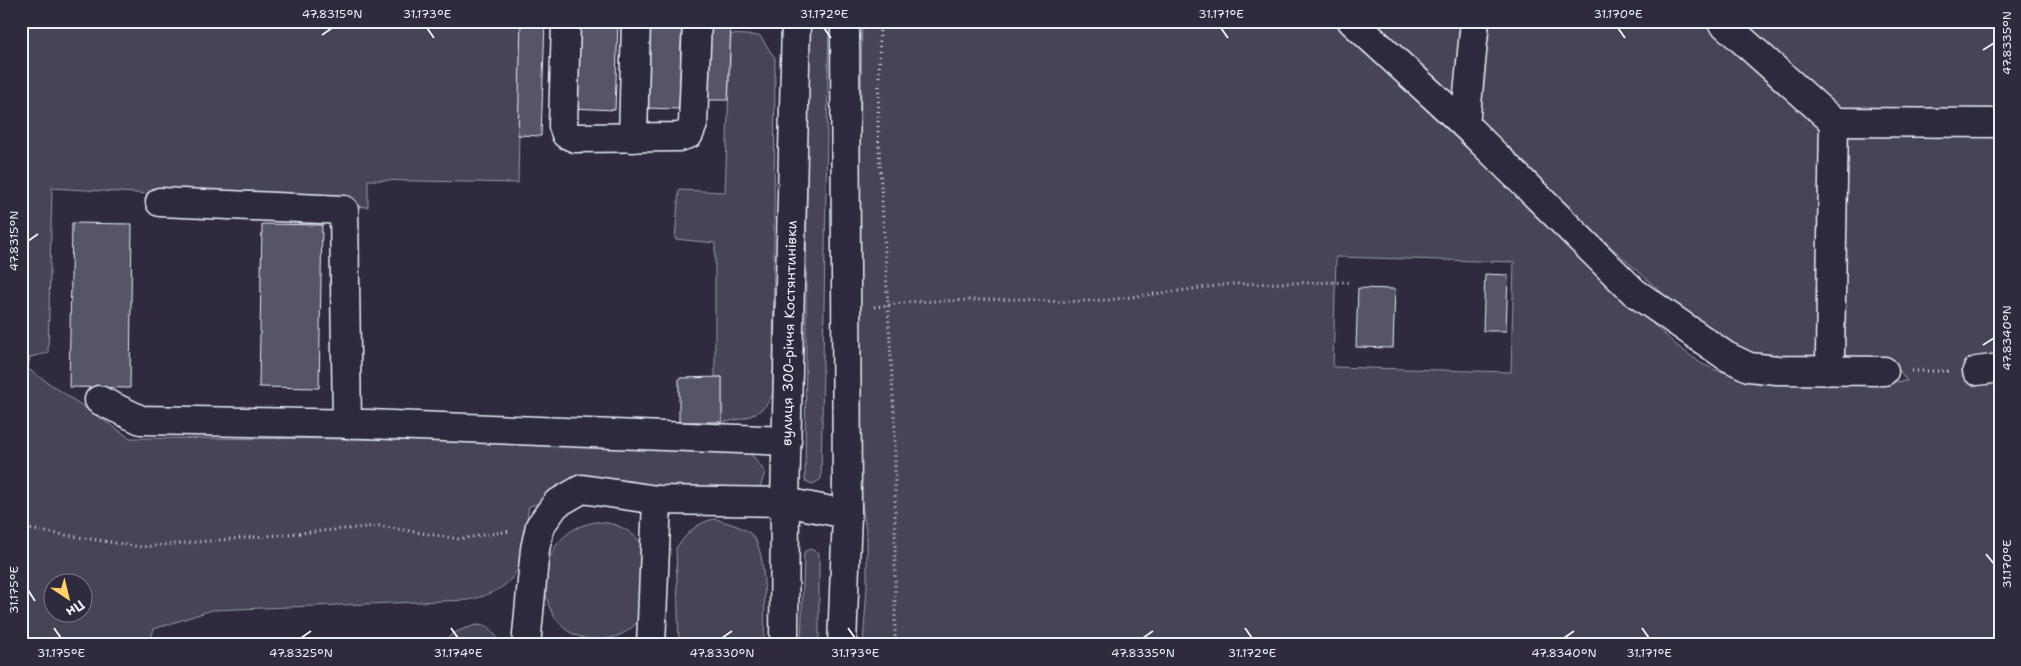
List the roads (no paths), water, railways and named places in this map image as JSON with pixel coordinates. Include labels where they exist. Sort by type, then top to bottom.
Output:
[{"type":"street","points":[[566,21],[563,126],[566,134],[575,138],[679,137],[689,134],[693,124],[697,21]]},
{"type":"street","points":[[633,138],[636,21]]},
{"type":"street","name":"вулиця 300-річчя Костянтинівки","points":[[784,645],[785,502],[796,21]]},
{"type":"street","points":[[842,645],[847,514],[845,21]]},
{"type":"street","points":[[1352,21],[1465,125],[1634,292],[1726,356],[1749,367],[1777,370],[1884,370]]},
{"type":"street","points":[[1465,125],[1475,21]]},
{"type":"street","points":[[1721,21],[1834,122],[2000,124]]},
{"type":"street","points":[[1830,353],[1834,122]]},
{"type":"street","points":[[160,202],[344,210],[347,424]]},
{"type":"street","points":[[99,400],[141,420],[347,424],[787,441]]},
{"type":"street","points":[[526,645],[535,549],[540,526],[556,504],[582,489],[657,500],[785,502],[847,514]]},
{"type":"street","points":[[651,645],[657,500]]}]
